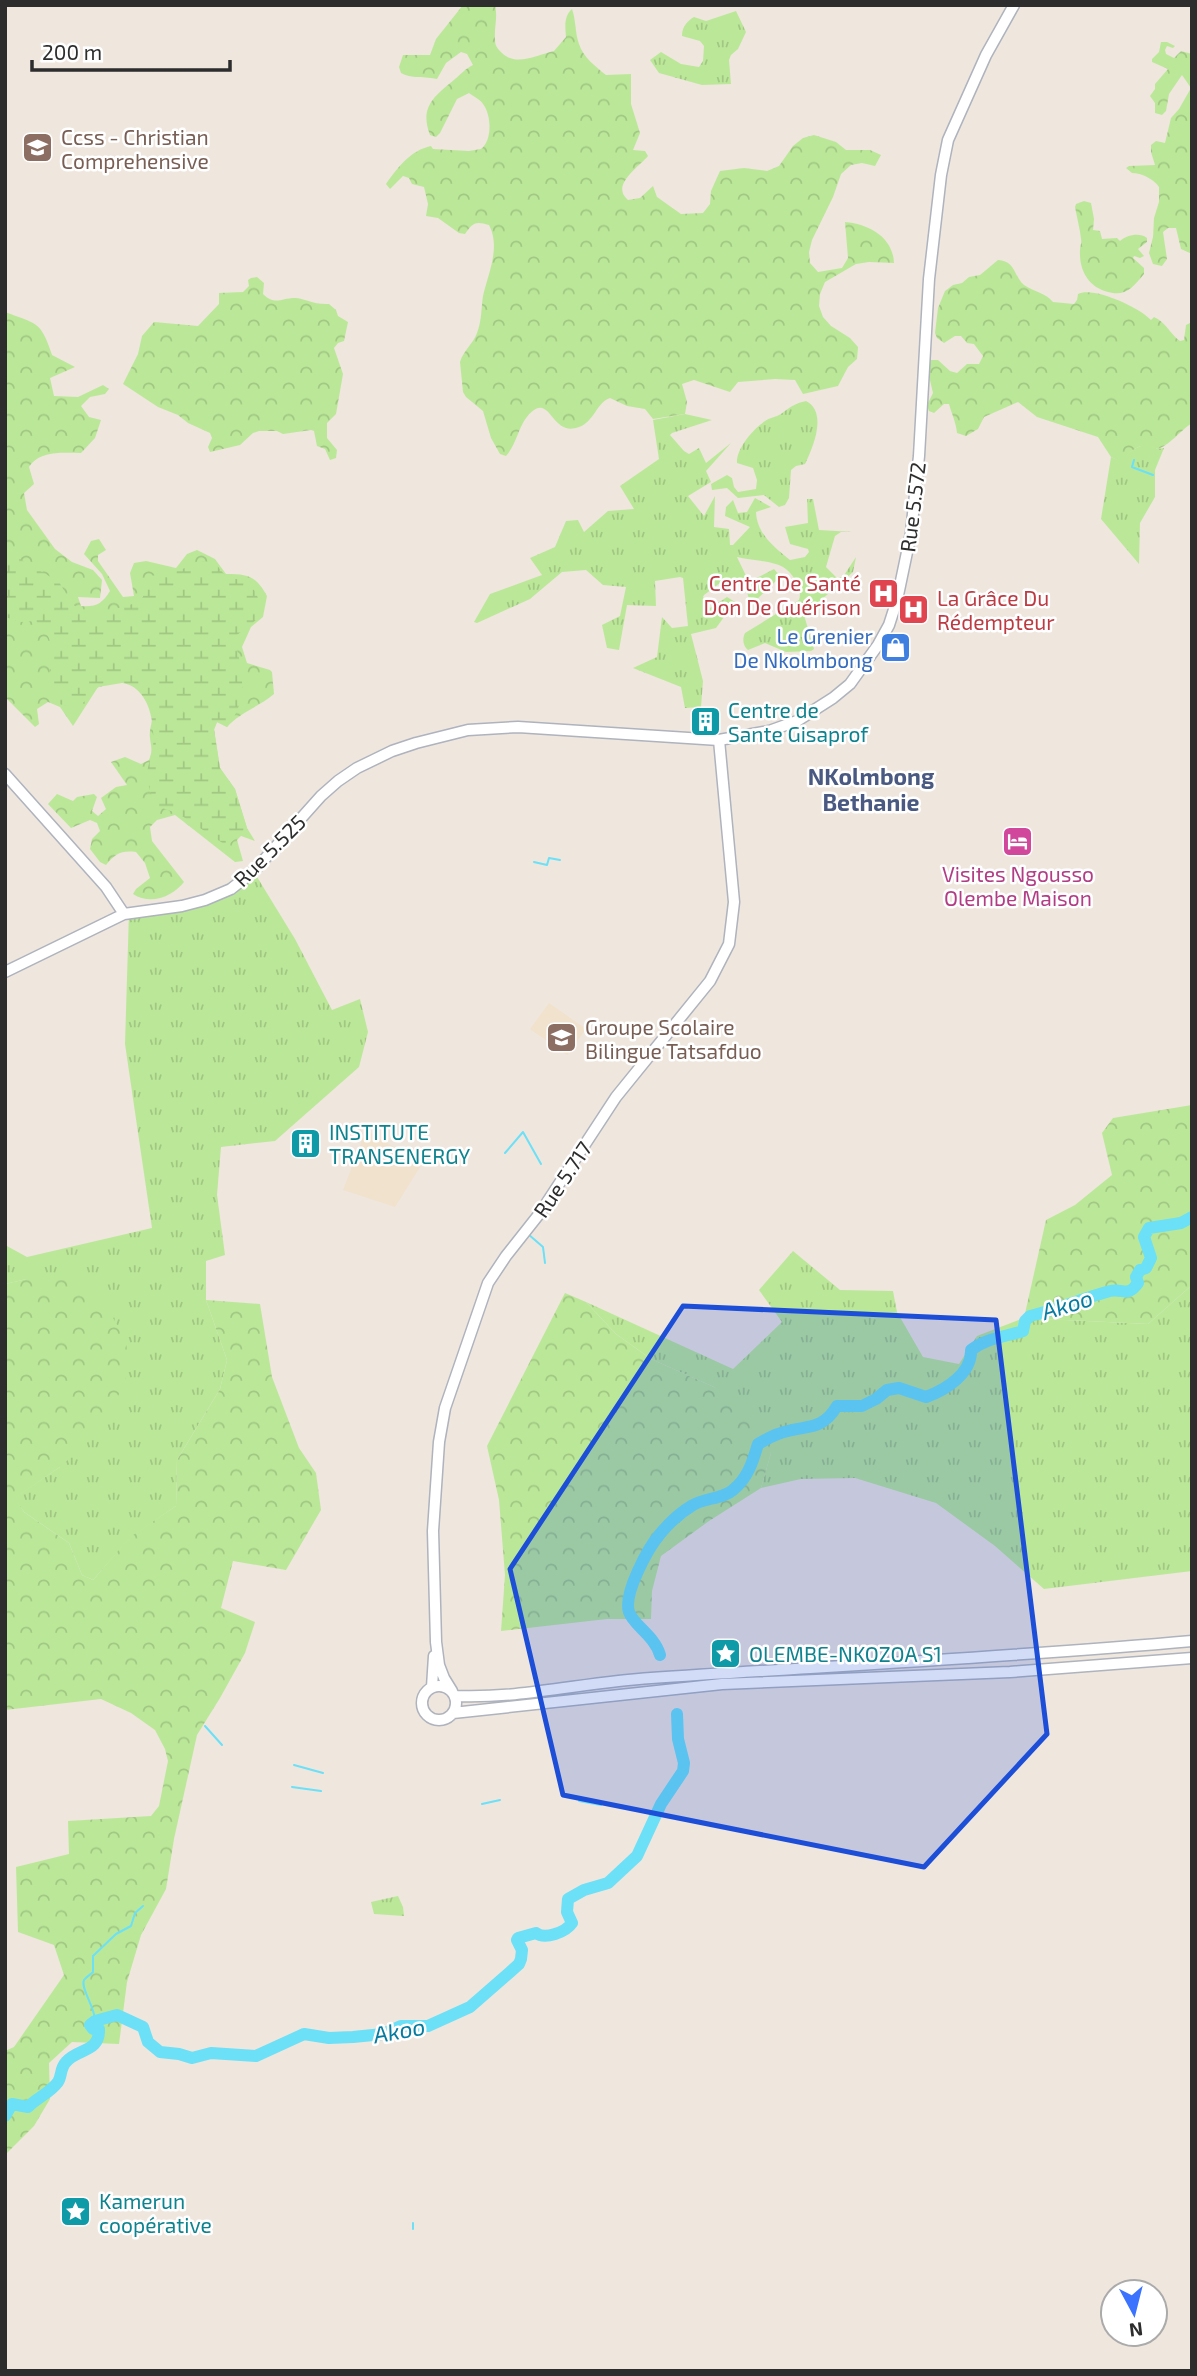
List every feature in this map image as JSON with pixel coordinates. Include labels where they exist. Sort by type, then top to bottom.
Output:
[{"type":"street","name":"Rue 5.572","points":[[373,760],[416,743],[468,730],[549,728],[719,740],[776,729],[797,721],[850,684],[889,625],[897,600],[914,517],[929,279],[941,175],[948,140],[986,55],[1014,5]]},
{"type":"street","name":"Rue 5.717","points":[[453,1693],[439,1665],[436,1642],[433,1531],[439,1442],[450,1392],[488,1283],[540,1213],[615,1097],[710,981],[729,944],[734,902],[719,740]]},
{"type":"street","name":"Rue 5.525","points":[[5,972],[112,918],[182,906],[231,889],[255,870],[338,780],[373,760]]},
{"type":"street","points":[[5,774],[106,887],[124,914]]},
{"type":"street","points":[[1192,1641],[1008,1656],[646,1678],[483,1697],[453,1693],[442,1686],[432,1688],[423,1698],[425,1712],[437,1720],[453,1713],[722,1684],[1010,1672],[1192,1658]]},
{"type":"street","name":"Rue 5.717","points":[[432,1688],[436,1642]]},
{"type":"street","points":[[453,1693],[457,1702],[453,1713]]},
{"type":"highlighted area","points":[[683,1306],[996,1320],[1047,1734],[924,1867],[563,1795],[510,1569]]},
{"type":"shaded area","name":"Groupe Scolaire Bilingue Tatsafduo","points":[[549,1003],[586,1029],[567,1055],[530,1029]]},
{"type":"shaded area","points":[[366,1130],[422,1164],[395,1207],[343,1190]]},
{"type":"green space","points":[[463,5],[495,5],[496,45],[508,57],[520,60],[554,51],[566,37],[566,18],[572,9],[579,44],[590,61],[606,75],[631,74],[631,104],[640,133],[633,150],[645,151],[648,156],[624,182],[623,194],[628,200],[640,198],[653,186],[657,197],[681,214],[703,213],[710,204],[711,191],[720,171],[744,168],[767,171],[779,166],[793,146],[803,138],[814,135],[836,142],[846,150],[870,150],[881,155],[875,166],[862,163],[851,165],[841,174],[809,252],[810,263],[818,272],[842,268],[848,258],[845,222],[878,233],[893,254],[894,263],[856,264],[825,282],[820,294],[819,306],[823,317],[858,347],[857,359],[848,367],[838,386],[803,394],[795,380],[775,379],[738,382],[730,392],[694,380],[682,384],[687,402],[685,414],[653,419],[645,409],[627,406],[610,398],[584,424],[570,429],[563,427],[545,409],[540,408],[529,414],[506,456],[500,454],[491,438],[483,411],[463,392],[460,362],[480,324],[483,296],[494,251],[489,225],[475,224],[465,234],[459,233],[438,218],[426,216],[428,204],[424,187],[412,184],[409,178],[403,176],[390,189],[386,184],[405,160],[424,148],[431,146],[433,149],[469,151],[481,149],[485,145],[490,128],[488,115],[481,101],[469,93],[457,99],[436,137],[430,135],[427,125],[428,109],[435,97],[473,65],[467,54],[461,52],[446,63],[437,79],[405,75],[399,67],[403,55],[430,55],[436,39]]},
{"type":"green space","points":[[736,11],[746,32],[729,60],[731,84],[702,85],[659,73],[650,60],[661,52],[681,64],[699,67],[703,61],[704,46],[700,41],[682,36],[685,25],[694,17],[706,21]]},
{"type":"green space","points":[[1161,42],[1175,46],[1167,46],[1165,50],[1166,54],[1174,58],[1181,51],[1192,54],[1192,254],[1181,249],[1176,228],[1168,228],[1163,232],[1167,259],[1162,266],[1153,264],[1149,253],[1159,202],[1159,187],[1151,179],[1132,173],[1126,168],[1155,165],[1151,145],[1156,141],[1165,143],[1171,118],[1191,88],[1182,75],[1169,94],[1166,111],[1162,115],[1155,113],[1155,103],[1150,96],[1155,84],[1168,69],[1152,62],[1159,52]]},
{"type":"green space","points":[[1084,201],[1091,203],[1093,230],[1100,231],[1102,239],[1117,238],[1120,241],[1137,235],[1147,238],[1147,242],[1138,249],[1144,256],[1133,258],[1144,268],[1144,274],[1133,287],[1124,292],[1101,290],[1090,282],[1083,271],[1075,207]]},
{"type":"green space","points":[[998,260],[1012,266],[1024,285],[1053,302],[1074,304],[1078,294],[1085,292],[1105,295],[1127,304],[1151,320],[1154,317],[1158,319],[1180,341],[1184,340],[1186,325],[1192,322],[1192,423],[1161,448],[1147,445],[1137,447],[1123,463],[1111,457],[1098,437],[1037,417],[1018,402],[984,417],[978,429],[966,436],[957,433],[949,404],[944,404],[934,413],[929,411],[927,405],[933,393],[928,372],[931,360],[938,360],[950,371],[957,373],[967,364],[979,364],[983,356],[974,344],[967,343],[961,336],[955,336],[944,343],[937,338],[935,333],[938,308],[945,291],[969,277],[980,275]]},
{"type":"green space","points":[[257,277],[264,283],[263,294],[271,300],[295,298],[329,304],[338,316],[348,322],[344,341],[334,348],[343,374],[336,414],[327,423],[327,438],[337,450],[336,458],[330,460],[325,449],[317,446],[314,431],[311,430],[283,434],[277,431],[259,431],[240,445],[210,452],[210,433],[158,407],[123,384],[138,354],[142,336],[154,322],[198,326],[219,304],[219,293],[243,292],[249,286],[248,280]]},
{"type":"green space","points":[[5,312],[36,325],[45,336],[52,355],[75,367],[50,378],[54,396],[78,397],[103,385],[109,389],[105,394],[90,397],[81,406],[89,417],[101,420],[95,438],[81,453],[52,454],[39,458],[29,467],[34,484],[24,493],[27,510],[55,549],[72,562],[93,570],[102,580],[100,598],[78,597],[81,606],[98,604],[110,591],[102,574],[84,554],[91,541],[99,539],[106,550],[98,555],[98,561],[123,597],[134,596],[130,573],[134,563],[146,561],[176,568],[187,554],[197,550],[215,559],[226,574],[255,580],[267,596],[263,617],[251,627],[242,647],[247,663],[272,672],[274,694],[227,727],[217,722],[214,729],[220,768],[235,789],[247,828],[255,841],[241,836],[237,840],[243,861],[235,862],[175,815],[157,820],[150,827],[152,841],[184,882],[161,898],[140,898],[133,894],[150,878],[145,863],[136,852],[119,854],[106,865],[100,862],[90,849],[92,839],[100,831],[97,823],[90,820],[71,828],[48,804],[57,794],[73,801],[77,797],[94,794],[97,797],[92,811],[98,816],[106,809],[101,798],[116,787],[127,785],[111,762],[125,757],[141,764],[149,760],[152,720],[148,703],[128,682],[98,687],[73,726],[60,707],[48,702],[37,709],[39,724],[35,727],[5,697]]},
{"type":"green space","points":[[806,401],[813,406],[816,413],[817,431],[805,464],[791,470],[789,498],[785,505],[779,507],[764,495],[738,498],[727,488],[712,490],[711,484],[727,475],[732,478],[738,492],[756,489],[757,480],[753,468],[737,463],[742,446],[765,421],[795,404]]},
{"type":"green space","points":[[685,414],[712,420],[670,435],[684,451],[689,454],[699,448],[706,463],[731,443],[706,471],[711,482],[688,496],[704,516],[715,496],[714,527],[729,529],[730,545],[750,527],[725,516],[726,507],[733,500],[738,513],[747,512],[755,498],[771,507],[756,512],[759,527],[772,545],[790,560],[805,557],[809,552],[808,549],[790,544],[785,527],[808,523],[807,499],[813,499],[819,530],[853,532],[841,532],[835,536],[826,567],[837,578],[843,577],[856,557],[853,572],[804,615],[814,649],[786,652],[765,643],[748,650],[746,648],[745,633],[799,600],[800,591],[794,577],[783,567],[737,557],[749,582],[774,569],[780,576],[751,605],[745,586],[720,583],[704,595],[710,608],[727,597],[735,602],[716,628],[691,634],[703,681],[701,707],[685,708],[681,687],[633,668],[657,657],[662,617],[672,628],[688,626],[683,578],[655,581],[656,606],[627,605],[619,650],[607,648],[602,625],[620,616],[626,587],[603,585],[586,570],[562,572],[530,599],[474,622],[490,594],[542,575],[530,558],[555,547],[566,521],[578,520],[584,532],[608,511],[634,509],[620,486],[659,459],[653,420]]},
{"type":"green space","points":[[1143,445],[1164,448],[1155,470],[1155,497],[1140,523],[1139,564],[1101,519],[1111,457],[1123,462],[1128,454]]},
{"type":"green space","points":[[5,555],[15,556],[59,582],[72,604],[83,611],[108,611],[136,603],[143,597],[146,577],[177,571],[203,561],[215,563],[227,578],[243,581],[253,588],[261,616],[232,639],[242,673],[239,706],[227,727],[217,722],[214,730],[220,768],[235,789],[247,828],[227,846],[179,814],[154,805],[147,774],[153,747],[152,721],[144,698],[136,689],[126,684],[114,683],[96,688],[80,705],[56,702],[50,688],[51,644],[47,634],[35,621],[21,622],[5,617]]},
{"type":"green space","points":[[251,867],[295,939],[332,1010],[360,999],[368,1032],[359,1067],[275,1141],[221,1147],[217,1195],[225,1255],[206,1261],[206,1300],[227,1360],[220,1389],[177,1460],[176,1506],[130,1538],[93,1580],[82,1575],[69,1543],[24,1512],[14,1498],[60,1467],[27,1279],[5,1284],[5,1245],[27,1257],[152,1228],[125,1044],[129,912],[169,908],[214,893]]},
{"type":"green space","points":[[1192,1105],[1192,1285],[1148,1324],[1024,1318],[1046,1220],[1075,1205],[1112,1175],[1102,1133],[1113,1118]]},
{"type":"green space","points":[[793,1251],[840,1290],[893,1291],[897,1312],[923,1357],[959,1364],[977,1336],[1024,1318],[1148,1324],[1192,1285],[1192,1571],[1044,1589],[995,1546],[936,1503],[855,1478],[801,1479],[761,1488],[771,1453],[714,1387],[651,1359],[616,1334],[586,1302],[733,1369],[782,1322],[759,1290]]},
{"type":"green space","points":[[27,1279],[71,1280],[103,1300],[126,1341],[129,1370],[111,1413],[87,1443],[60,1467],[15,1498],[24,1512],[69,1543],[82,1575],[93,1580],[130,1537],[176,1506],[177,1460],[220,1389],[227,1360],[206,1300],[260,1304],[272,1377],[299,1448],[316,1473],[321,1510],[286,1570],[233,1561],[221,1608],[255,1622],[245,1653],[197,1735],[166,1889],[141,1935],[127,1982],[119,2044],[72,2042],[49,2063],[50,2099],[34,2126],[5,2155],[5,2051],[14,2047],[64,1975],[54,1945],[18,1932],[16,1867],[69,1854],[68,1821],[151,1816],[159,1806],[168,1761],[155,1730],[131,1713],[101,1699],[5,1710],[5,1284]]},
{"type":"green space","points":[[565,1293],[586,1302],[616,1334],[651,1359],[714,1387],[758,1419],[771,1453],[761,1488],[661,1556],[652,1591],[651,1619],[607,1619],[501,1631],[505,1575],[499,1500],[487,1446]]},
{"type":"green space","points":[[398,1896],[404,1916],[374,1914],[371,1902]]},
{"type":"waterway","points":[[1134,460],[1132,467],[1153,475]]},
{"type":"waterway","points":[[534,862],[547,865],[549,858],[560,860]]},
{"type":"waterway","points":[[505,1153],[523,1132],[541,1164]]},
{"type":"waterway","name":"Akoo","points":[[660,1655],[654,1642],[629,1612],[630,1594],[643,1560],[675,1518],[693,1505],[729,1493],[743,1480],[758,1444],[778,1434],[818,1424],[831,1415],[837,1406],[862,1406],[887,1390],[899,1388],[926,1397],[941,1390],[962,1374],[970,1359],[971,1350],[989,1340],[1023,1331],[1025,1321],[1030,1316],[1110,1291],[1131,1290],[1138,1283],[1136,1277],[1140,1270],[1146,1268],[1151,1258],[1144,1237],[1149,1228],[1181,1223],[1192,1217]]},
{"type":"waterway","points":[[528,1234],[543,1247],[545,1263]]},
{"type":"waterway","name":"Akoo","points":[[5,2116],[12,2104],[28,2107],[51,2089],[58,2082],[66,2062],[96,2042],[99,2029],[93,2029],[90,2025],[117,2015],[143,2027],[148,2042],[160,2052],[192,2058],[211,2053],[256,2056],[304,2034],[329,2038],[353,2037],[383,2034],[401,2026],[428,2026],[470,2007],[519,1964],[522,1950],[518,1938],[536,1933],[545,1936],[565,1929],[572,1923],[567,1912],[568,1899],[584,1890],[608,1883],[637,1856],[661,1804],[683,1771],[677,1714]]},
{"type":"waterway","points":[[205,1726],[222,1745]]},
{"type":"waterway","points":[[294,1765],[323,1773]]},
{"type":"waterway","points":[[292,1787],[321,1791]]},
{"type":"waterway","points":[[482,1804],[500,1800]]},
{"type":"waterway","points":[[579,1801],[601,1805]]},
{"type":"waterway","points":[[95,2021],[83,1984],[93,1972],[93,1956],[116,1934],[131,1926],[135,1913],[143,1906]]},
{"type":"waterway","points":[[413,2223],[413,2229]]},
{"type":"place","name":"Ccss - Christian Comprehensive","points":[[38,148]]},
{"type":"place","name":"Centre De Santé Don De Guérison","points":[[884,594]]},
{"type":"place","name":"La Grâce Du Rédempteur","points":[[914,609]]},
{"type":"place","name":"Le Grenier De Nkolmbong","points":[[896,647]]},
{"type":"place","name":"Centre de Sante Gisaprof","points":[[705,721]]},
{"type":"place","name":"Visites Ngousso Olembe Maison","points":[[1018,841]]},
{"type":"place","name":"Groupe Scolaire Bilingue Tatsafduo","points":[[562,1038]]},
{"type":"place","name":"INSTITUTE TRANSENERGY","points":[[306,1143]]},
{"type":"place","name":"OLEMBE-NKOZOA S1","points":[[726,1653]]},
{"type":"place","name":"Kamerun coopérative","points":[[76,2212]]},
{"type":"district","name":"NKolmbong Bethanie","points":[[871,789]]}]
